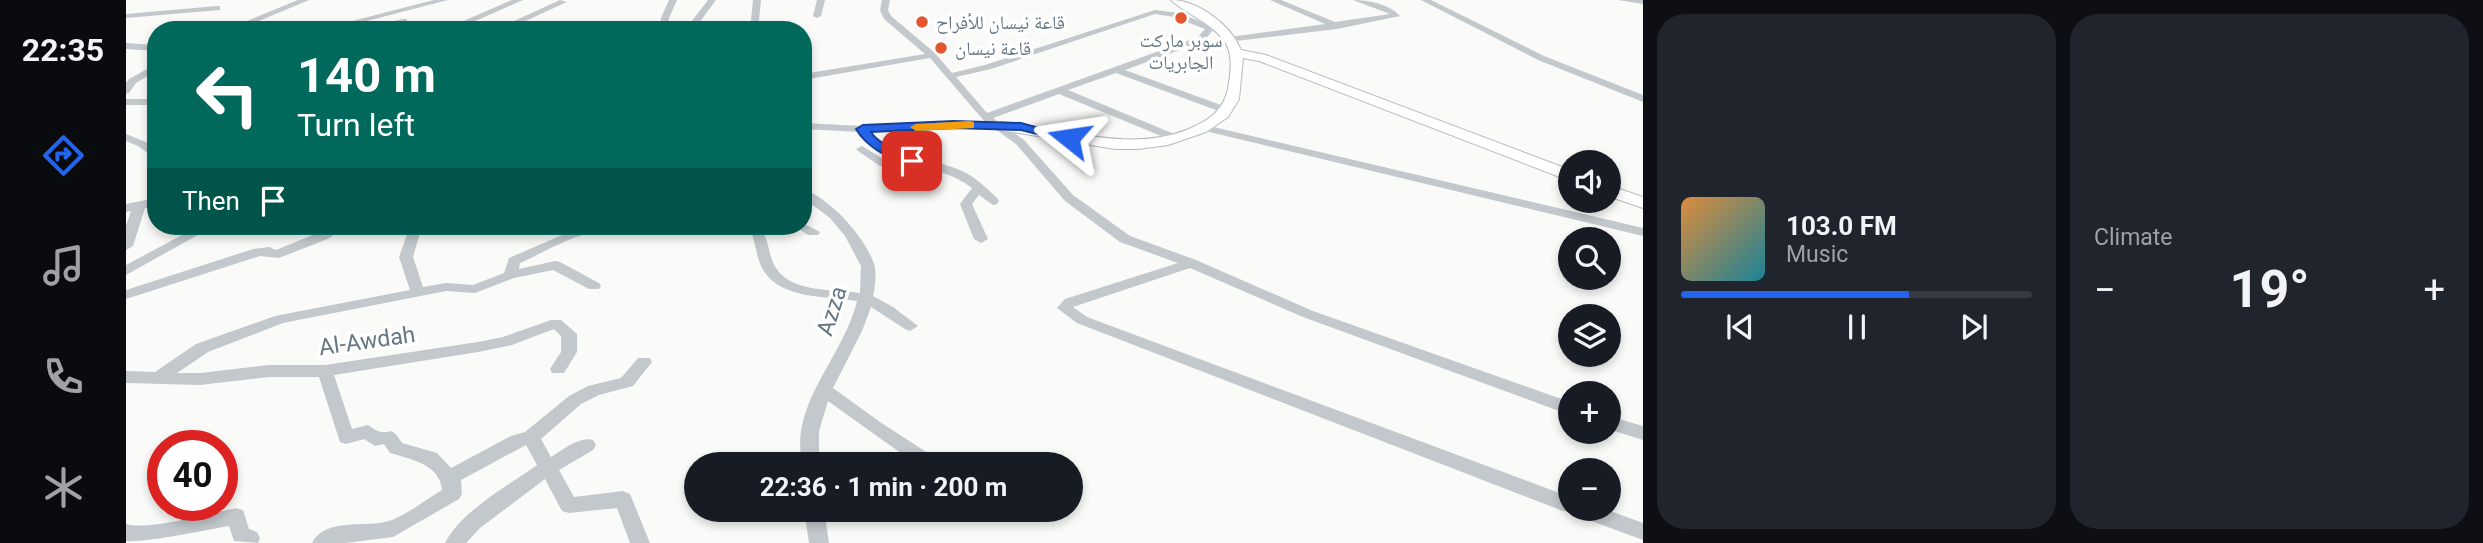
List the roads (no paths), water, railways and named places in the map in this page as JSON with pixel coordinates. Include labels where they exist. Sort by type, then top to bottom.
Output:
[{"type":"street","points":[[252,21],[304,0]]},
{"type":"street","points":[[358,21],[444,0]]},
{"type":"street","points":[[469,21],[519,0]]},
{"type":"street","points":[[665,21],[673,0]]},
{"type":"street","points":[[696,21],[712,0]]},
{"type":"street","points":[[755,21],[757,0]]},
{"type":"street","points":[[817,16],[821,0]]},
{"type":"street","points":[[886,0],[884,10],[887,17],[932,55],[985,117],[1000,125],[1020,142],[1069,198],[1125,239],[1191,263],[1308,314],[1558,405]]},
{"type":"street","points":[[1176,0],[1211,27],[1235,54],[1249,62],[1268,60]]},
{"type":"street","points":[[1274,0],[1337,26]]},
{"type":"street","points":[[1235,54],[1337,26],[1396,16],[1391,11],[1357,0]]},
{"type":"street","points":[[1425,0],[1541,58],[1643,99]]},
{"type":"street","points":[[1622,0],[1643,2]]},
{"type":"street","points":[[519,21],[563,2]]},
{"type":"street","points":[[427,4],[450,10]]},
{"type":"street","points":[[126,16],[218,8]]},
{"type":"street","points":[[950,76],[1155,12],[1176,15],[1211,27]]},
{"type":"street","points":[[985,117],[1201,39],[1211,27]]},
{"type":"street","points":[[126,46],[147,47]]},
{"type":"street","points":[[1235,54],[1268,60],[1558,171]]},
{"type":"street","points":[[865,139],[954,125],[1021,126],[1118,146],[1136,146],[1175,138],[1205,128],[1228,110],[1233,100],[1235,54]]},
{"type":"street","points":[[812,75],[932,55]]},
{"type":"street","points":[[1115,69],[1228,110]]},
{"type":"street","points":[[126,91],[129,80],[147,71]]},
{"type":"street","points":[[1059,90],[1175,138]]},
{"type":"street","points":[[128,103],[147,102]]},
{"type":"street","points":[[812,128],[865,139],[898,156],[959,174],[993,201]]},
{"type":"street","points":[[1205,128],[1643,232]]},
{"type":"street","points":[[126,137],[147,148]]},
{"type":"street","points":[[862,162],[865,139]]},
{"type":"street","points":[[865,139],[884,164]]},
{"type":"street","points":[[142,144],[147,143]]},
{"type":"street","points":[[978,188],[966,204],[981,239]]},
{"type":"street","points":[[1621,195],[1643,203]]},
{"type":"street","name":"Azza","points":[[810,452],[810,430],[825,390],[849,345],[864,298],[869,268],[852,236],[823,204],[812,198]]},
{"type":"street","points":[[126,246],[132,206]]},
{"type":"street","points":[[130,266],[190,235]]},
{"type":"street","points":[[126,295],[258,252],[269,251],[274,255],[325,235]]},
{"type":"street","points":[[413,235],[406,257],[418,292]]},
{"type":"street","points":[[510,275],[514,261],[570,235]]},
{"type":"street","points":[[758,235],[764,246],[765,263],[775,277],[823,295],[864,298],[910,326]]},
{"type":"street","points":[[1191,263],[1070,302],[1064,308],[1082,320],[1558,500]]},
{"type":"street","points":[[158,377],[202,348],[246,329],[280,319],[446,287],[475,289],[510,275],[555,265],[594,286]]},
{"type":"street","name":"Al-Awdah","points":[[126,377],[200,379],[268,371],[326,371],[478,347],[506,341],[556,323],[569,334],[569,352],[558,369]]},
{"type":"street","points":[[322,543],[333,537],[393,530],[452,494],[451,481],[454,475],[492,453],[531,437],[575,400],[594,390],[627,382],[644,362]]},
{"type":"street","points":[[326,371],[346,437],[368,432],[375,439],[389,437],[396,448],[430,458],[451,481]]},
{"type":"street","points":[[825,390],[912,452]]},
{"type":"street","points":[[1621,426],[1643,433]]},
{"type":"street","points":[[531,437],[569,505],[623,499],[640,543]]},
{"type":"street","points":[[455,543],[473,522],[547,468],[587,445]]},
{"type":"street","points":[[126,532],[133,535],[152,533],[236,516],[241,534],[250,538]]},
{"type":"street","points":[[1612,521],[1643,533]]},
{"type":"street","points":[[816,522],[819,543]]},
{"type":"place","name":"سوبر ماركت الجابريات","points":[[1181,18]]},
{"type":"place","name":"قاعة نيسان للأفراح","points":[[922,22]]},
{"type":"place","name":"قاعة نيسان","points":[[941,48]]}]
